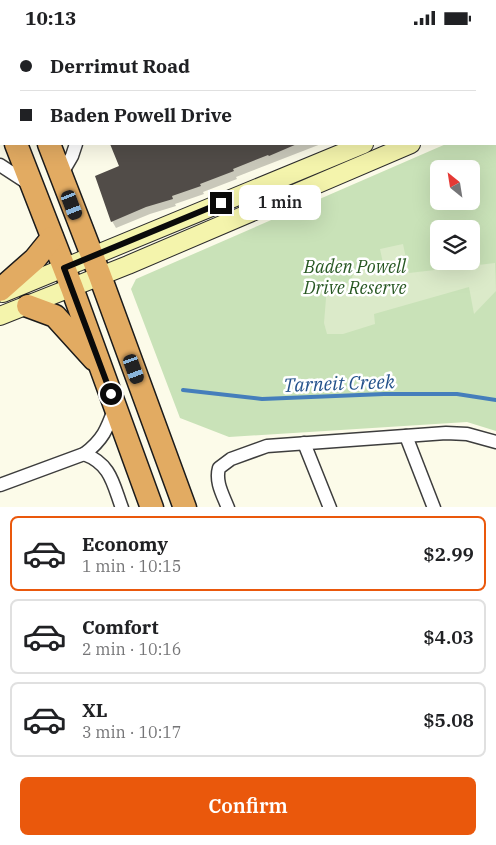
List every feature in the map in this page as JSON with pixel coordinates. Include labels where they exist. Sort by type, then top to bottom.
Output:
[{"type":"highway","points":[[16,145],[68,278],[152,507]]},
{"type":"highway","points":[[49,145],[185,507]]},
{"type":"highway","points":[[0,292],[35,259],[52,238]]},
{"type":"highway","points":[[28,305],[55,316],[101,367]]},
{"type":"street","points":[[61,175],[72,156],[76,145]]},
{"type":"street","points":[[0,316],[28,305],[68,278],[362,145]]},
{"type":"street","points":[[96,266],[408,145]]},
{"type":"street","points":[[0,165],[31,185]]},
{"type":"street","points":[[0,292],[68,278]]},
{"type":"street","points":[[1,485],[84,454],[96,446],[104,436],[116,407]]},
{"type":"street","points":[[228,507],[218,482],[219,468],[226,462],[261,447],[280,444],[458,433],[496,442]]},
{"type":"street","points":[[406,436],[434,507]]},
{"type":"street","points":[[304,443],[330,507]]},
{"type":"street","points":[[84,454],[94,458],[105,467],[122,507]]},
{"type":"green space","name":"Baden Powell Drive Reserve","points":[[444,145],[496,145],[496,431],[467,422],[229,437],[180,418],[131,289],[136,279]]},
{"type":"green space","points":[[403,244],[409,273],[435,270],[480,270],[480,265],[495,263],[496,291],[474,314],[469,287],[374,314],[375,324],[343,334],[327,334],[324,323],[327,286],[354,282],[352,277],[355,271],[384,268],[380,249]]},
{"type":"building","points":[[110,145],[295,145],[233,169],[234,171],[200,184],[201,186],[172,196],[173,199],[146,207],[111,222],[95,176],[119,166]]},
{"type":"waterway","name":"Tarneit Creek","points":[[183,390],[262,399],[384,394],[457,394],[496,400]]},
{"type":"route","points":[[111,394],[64,268],[221,203]]}]
